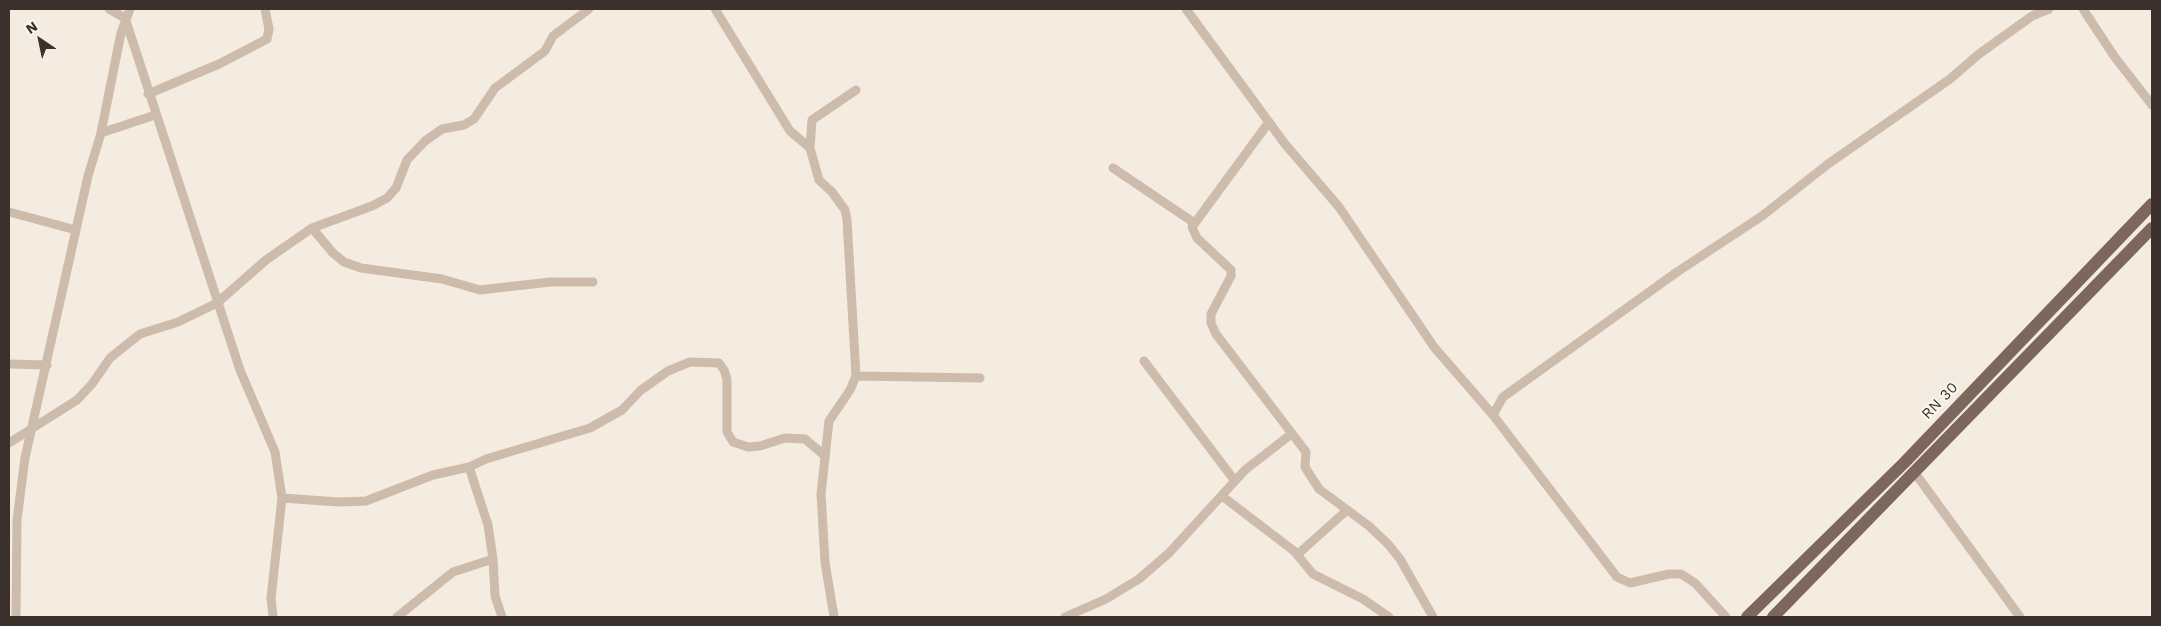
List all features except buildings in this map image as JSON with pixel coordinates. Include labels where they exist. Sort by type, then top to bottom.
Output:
[{"type":"main road","name":"RN 30","points":[[1746,617],[1905,462],[2152,204]]},
{"type":"main road","points":[[1773,617],[2152,228]]},
{"type":"street","points":[[109,9],[125,18],[148,94],[240,370],[275,452],[282,498],[271,598],[273,617]]},
{"type":"street","points":[[16,617],[15,587],[20,487],[88,176],[101,133],[125,18],[130,9]]},
{"type":"street","points":[[148,94],[219,64],[267,39],[269,29],[265,9]]},
{"type":"street","points":[[9,443],[77,400],[92,384],[110,358],[126,343],[140,334],[178,322],[217,303],[266,260],[312,228],[388,198],[396,188],[407,160],[420,145],[442,130],[464,125],[474,119],[495,88],[545,51],[553,36],[589,9]]},
{"type":"street","points":[[715,9],[790,131],[810,148]]},
{"type":"street","points":[[1186,9],[1269,122],[1339,207],[1434,347],[1493,415],[1617,577],[1630,583],[1669,574],[1681,574],[1695,582],[1726,617]]},
{"type":"street","points":[[1493,415],[1503,397],[1676,272],[1762,216],[1828,164],[1942,85],[1979,54],[2032,16],[2049,9]]},
{"type":"street","points":[[2083,9],[2114,56],[2152,104]]},
{"type":"street","points":[[834,617],[825,562],[821,494],[824,455],[829,421],[850,390],[856,376],[845,210],[832,192],[819,180],[810,148],[812,120],[856,90]]},
{"type":"street","points":[[101,133],[156,115]]},
{"type":"street","points":[[1269,122],[1193,222],[1192,231],[1196,238],[1231,270],[1231,276],[1211,314],[1211,323],[1216,334],[1290,430],[1290,435],[1306,452],[1305,468],[1318,489],[1369,526],[1400,558],[1433,617]]},
{"type":"street","points":[[1113,168],[1193,222]]},
{"type":"street","points":[[9,212],[76,230]]},
{"type":"street","points":[[312,228],[324,245],[344,262],[361,268],[442,279],[480,290],[550,282],[593,282]]},
{"type":"street","points":[[1144,361],[1235,481]]},
{"type":"street","points":[[282,498],[315,502],[366,501],[433,475],[469,468],[486,459],[542,444],[606,421],[622,410],[652,381],[680,365],[690,362],[719,363],[724,370],[727,379],[727,432],[732,442],[748,447],[760,446],[785,438],[804,439],[824,455]]},
{"type":"street","points":[[9,364],[47,365]]},
{"type":"street","points":[[856,376],[980,378]]},
{"type":"street","points":[[1066,617],[1122,590],[1139,579],[1169,554],[1235,481],[1290,435]]},
{"type":"street","points":[[469,468],[488,525],[493,559],[495,596],[502,617]]},
{"type":"street","points":[[1914,473],[2020,617]]},
{"type":"street","points":[[1222,496],[1298,554],[1313,574],[1363,599],[1389,617]]},
{"type":"street","points":[[1298,554],[1346,511]]},
{"type":"street","points":[[397,617],[453,572],[493,559]]}]
